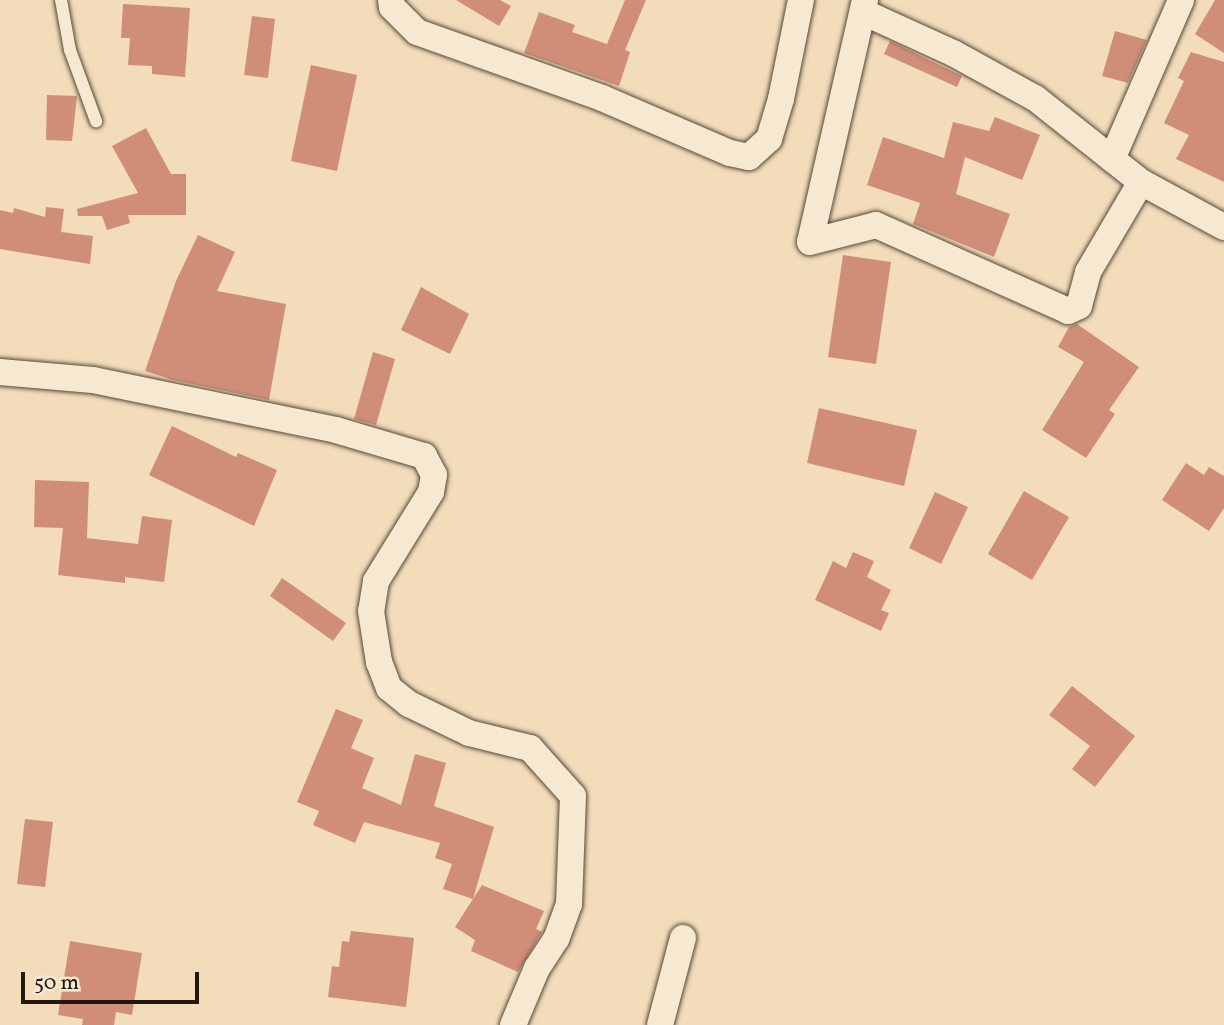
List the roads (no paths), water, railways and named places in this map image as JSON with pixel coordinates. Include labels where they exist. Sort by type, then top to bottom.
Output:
[{"type":"street","points":[[391,0],[392,7],[417,32],[603,99],[730,153],[749,157],[769,139],[781,99],[802,0]]},
{"type":"street","points":[[1112,159],[1181,0]]},
{"type":"street","points":[[1141,181],[1088,272],[1079,306],[1068,311],[876,225],[810,242],[864,6],[1035,98],[1141,181],[1224,227]]},
{"type":"street","points":[[0,372],[93,380],[336,430],[424,456],[434,475],[431,492],[376,581],[371,611],[379,662],[389,688],[409,704],[469,733],[530,748],[573,796],[569,904],[556,939],[537,968],[513,1025]]},
{"type":"street","points":[[660,1025],[683,938]]},
{"type":"lane","points":[[61,0],[70,50],[96,121]]}]
